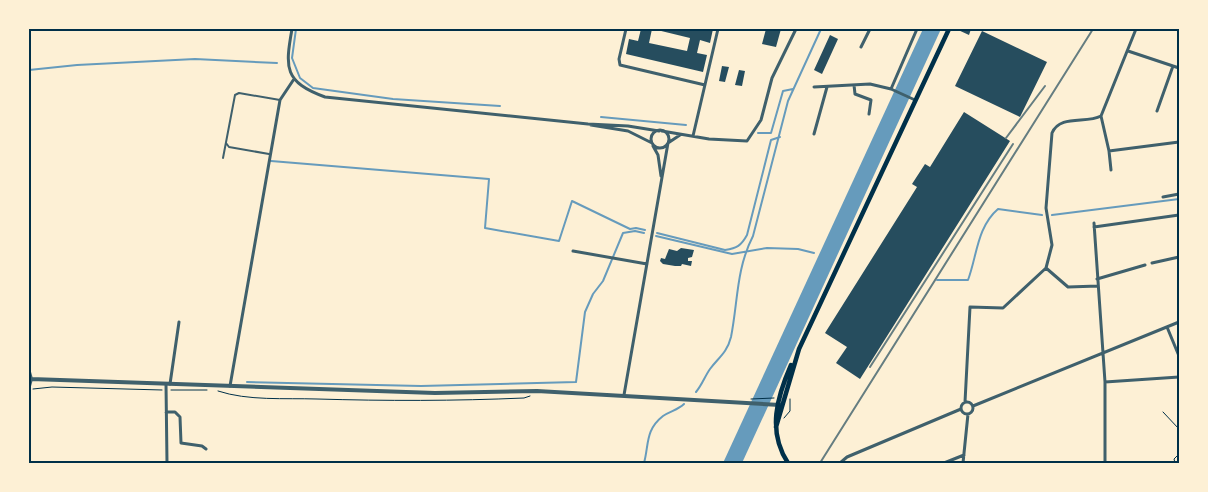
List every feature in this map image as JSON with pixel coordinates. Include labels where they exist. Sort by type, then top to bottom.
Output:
[{"type":"main road","points":[[776,405],[788,373],[949,29]]},
{"type":"main road","points":[[788,463],[778,442],[776,405],[799,350]]},
{"type":"street","points":[[292,29],[287,59],[289,72],[294,79],[309,91],[325,97],[588,124],[628,131],[661,148],[680,135]]},
{"type":"street","points":[[626,29],[619,59],[620,65],[704,86]]},
{"type":"street","points":[[692,136],[718,29]]},
{"type":"street","points":[[588,124],[608,124],[739,142],[750,139],[761,120],[772,78],[796,29]]},
{"type":"street","points":[[861,47],[870,29]]},
{"type":"street","points":[[893,90],[917,29]]},
{"type":"street","points":[[1110,170],[1101,116],[1136,29]]},
{"type":"street","points":[[1128,51],[1179,68]]},
{"type":"street","points":[[1157,111],[1173,66]]},
{"type":"street","points":[[230,386],[269,154],[280,100],[294,79]]},
{"type":"street","points":[[814,87],[870,84],[893,90],[916,100]]},
{"type":"street","points":[[854,85],[855,94],[871,100],[868,114]]},
{"type":"street","points":[[814,134],[828,87]]},
{"type":"street","points":[[840,463],[847,457],[961,409],[966,402],[970,307],[1003,308],[1046,268],[1052,245],[1047,211],[1053,130],[1063,123],[1101,116]]},
{"type":"street","points":[[624,395],[668,142],[668,137],[661,131]]},
{"type":"street","points":[[661,131],[652,135],[653,144],[658,155],[661,181]]},
{"type":"street","points":[[1108,150],[1179,142]]},
{"type":"street","points":[[1163,197],[1179,194]]},
{"type":"street","points":[[1105,463],[1104,353],[1094,225],[1179,215]]},
{"type":"street","points":[[573,251],[647,264]]},
{"type":"street","points":[[1152,263],[1179,256]]},
{"type":"street","points":[[1098,279],[1145,265]]},
{"type":"street","points":[[1046,268],[1068,287],[1098,286]]},
{"type":"street","points":[[167,463],[167,386],[179,322]]},
{"type":"street","points":[[973,406],[1179,322]]},
{"type":"street","points":[[1167,327],[1179,356]]},
{"type":"street","points":[[29,372],[31,379],[29,386]]},
{"type":"street","points":[[1105,382],[1179,377]]},
{"type":"street","points":[[31,379],[167,386],[230,386],[435,393],[537,391],[751,400],[776,405]]},
{"type":"street","points":[[966,402],[973,406]]},
{"type":"street","points":[[963,463],[968,414],[972,411],[973,406]]},
{"type":"street","points":[[961,409],[968,414]]},
{"type":"street","points":[[166,412],[175,412],[180,417],[181,443],[202,446],[206,449]]},
{"type":"street","points":[[944,463],[964,455]]},
{"type":"lane","points":[[223,158],[235,95],[239,93],[280,100]]},
{"type":"lane","points":[[226,143],[229,147],[269,154]]},
{"type":"path","points":[[29,390],[52,387],[167,386],[209,390]]},
{"type":"path","points":[[218,390],[230,395],[291,399],[436,402],[524,398],[534,394]]},
{"type":"path","points":[[782,421],[790,411],[790,396]]},
{"type":"path","points":[[751,400],[776,405]]},
{"type":"path","points":[[1163,412],[1179,429]]},
{"type":"path","points":[[1175,463],[1174,459],[1179,454]]},
{"type":"water","points":[[923,29],[941,29],[742,463],[723,463]]},
{"type":"building","points":[[641,29],[652,29],[649,43],[687,51],[690,38],[653,29],[713,29],[710,43],[700,40],[697,53],[707,55],[703,72],[626,54],[629,39],[638,41]]},
{"type":"building","points":[[766,29],[781,29],[776,47],[762,44]]},
{"type":"building","points":[[956,29],[971,29],[969,35]]},
{"type":"building","points":[[982,31],[1047,62],[1020,117],[955,86]]},
{"type":"building","points":[[830,35],[838,39],[822,74],[814,70]]},
{"type":"building","points":[[722,66],[729,67],[725,82],[719,81]]},
{"type":"building","points":[[739,70],[745,71],[742,86],[735,85]]},
{"type":"building","points":[[964,112],[1010,141],[860,379],[836,363],[847,347],[825,333],[917,187],[912,184],[925,164],[930,167]]},
{"type":"building","points":[[681,248],[694,250],[692,257],[688,258],[688,261],[692,261],[691,266],[682,264],[681,266],[675,266],[663,264],[660,261],[661,258],[665,259],[669,249],[677,251]]},
{"type":"waterway","points":[[296,29],[292,58],[300,78],[313,88],[393,99],[500,106]]},
{"type":"waterway","points":[[696,392],[729,343],[740,273],[747,248],[753,236],[788,101],[821,29]]},
{"type":"waterway","points":[[29,70],[77,65],[195,59],[277,63]]},
{"type":"waterway","points":[[758,133],[771,133],[783,91],[793,89]]},
{"type":"waterway","points":[[601,117],[686,125]]},
{"type":"waterway","points":[[657,233],[725,250],[738,246],[747,235],[771,140],[780,137]]},
{"type":"waterway","points":[[271,161],[489,179],[485,228],[559,241],[572,201],[630,229],[645,230]]},
{"type":"waterway","points":[[1052,215],[1179,199]]},
{"type":"waterway","points":[[937,280],[968,280],[978,242],[986,224],[998,209],[1042,215]]},
{"type":"waterway","points":[[247,382],[421,386],[576,382],[585,312],[593,294],[603,281],[623,233],[635,231],[644,233]]},
{"type":"waterway","points":[[656,236],[732,254],[767,248],[798,249],[814,253]]},
{"type":"waterway","points":[[644,463],[650,432],[657,421],[684,404]]},
{"type":"railway","points":[[820,463],[1093,29]]},
{"type":"railway","points":[[1006,138],[1045,86]]},
{"type":"railway","points":[[870,367],[1013,144]]}]
